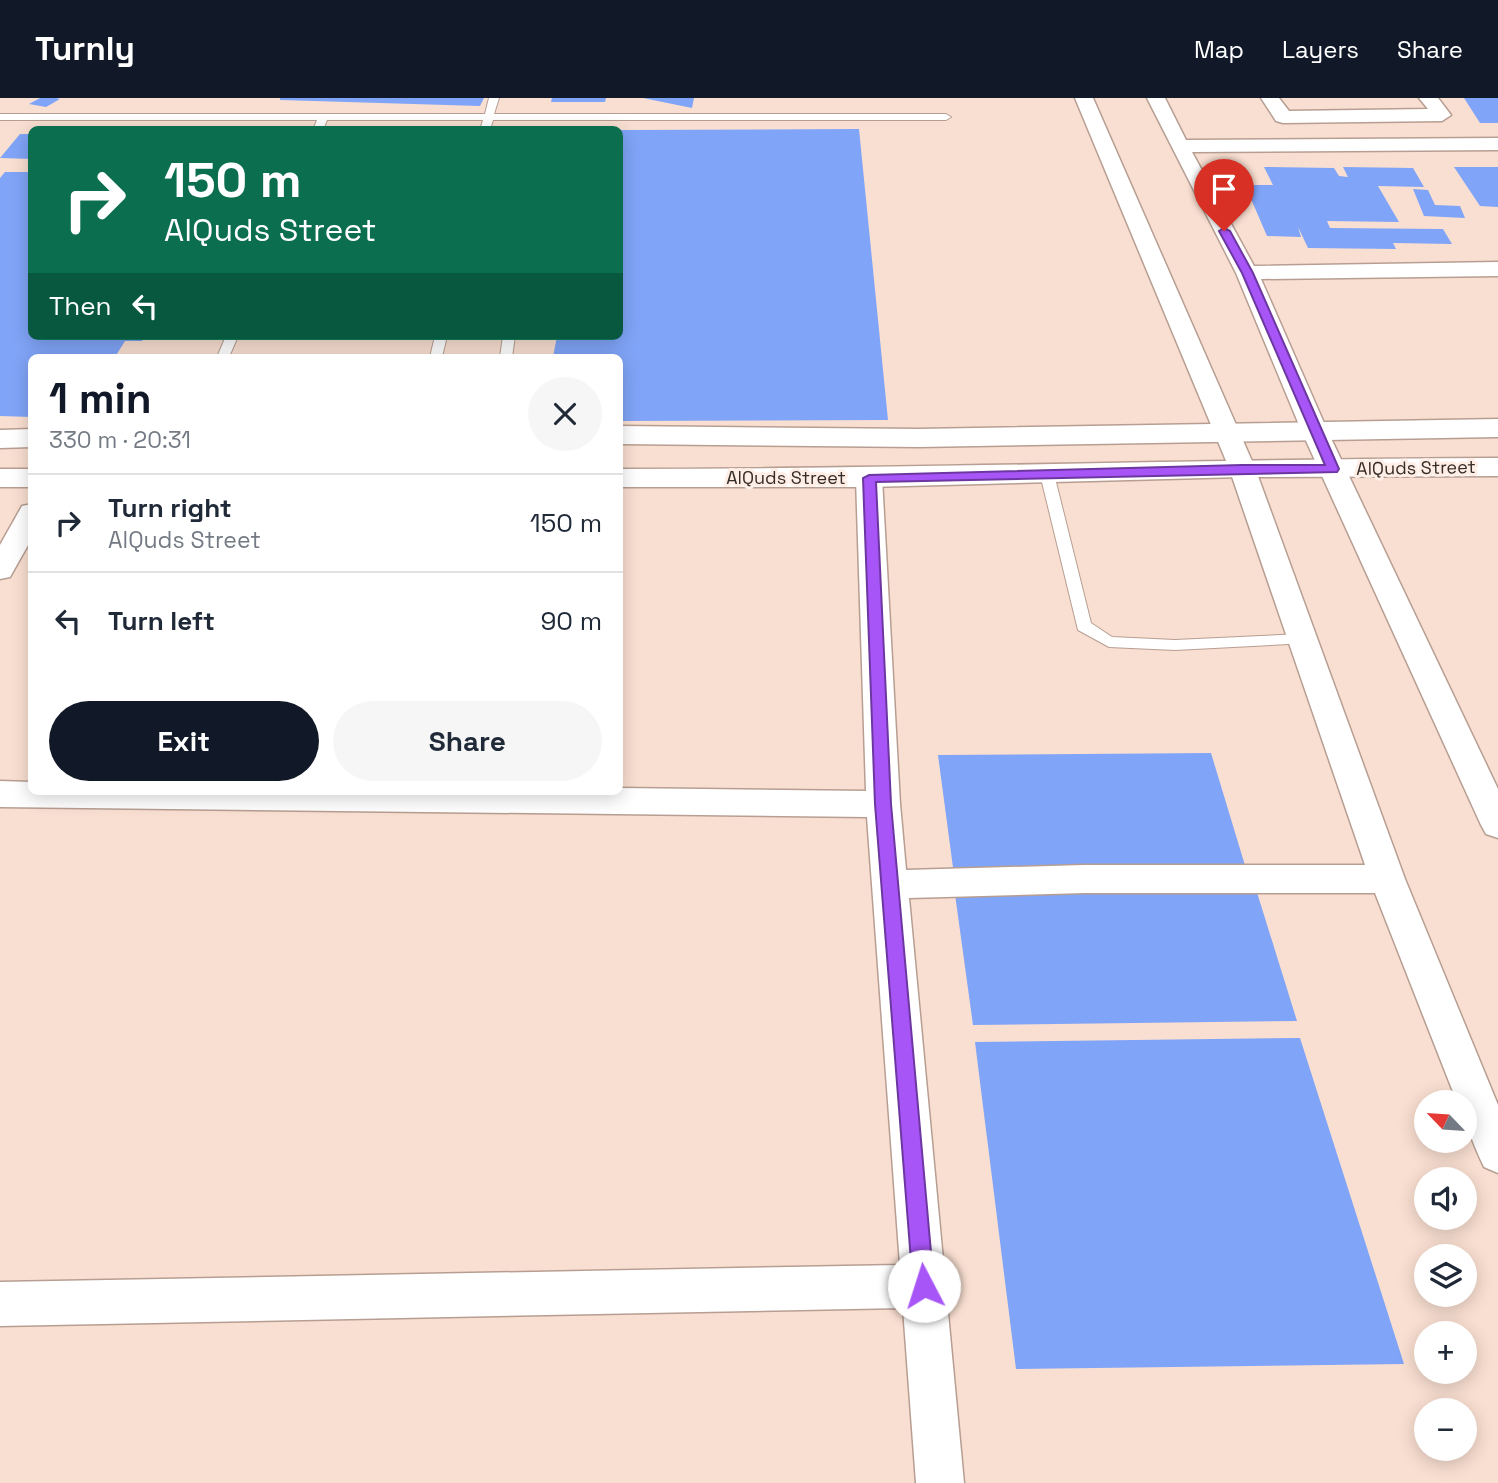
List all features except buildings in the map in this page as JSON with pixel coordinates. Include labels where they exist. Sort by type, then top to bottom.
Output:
[{"type":"street","points":[[1084,98],[1242,468],[1387,879],[1498,1154]]},
{"type":"street","points":[[1156,98],[1178,146],[1247,273],[1315,432],[1498,825]]},
{"type":"street","points":[[1270,98],[1283,117],[1442,116],[1428,98]]},
{"type":"street","points":[[1178,146],[1498,144]]},
{"type":"street","points":[[1247,273],[1498,269]]},
{"type":"street","name":"AlQuds Street","points":[[623,435],[919,438],[1498,428]]},
{"type":"street","points":[[0,439],[28,438]]},
{"type":"street","name":"AlQuds Street","points":[[623,478],[869,478],[1242,468],[1498,467]]},
{"type":"street","points":[[0,478],[28,478]]},
{"type":"street","points":[[869,478],[883,804],[940,1483]]},
{"type":"street","points":[[0,570],[28,519]]},
{"type":"street","points":[[0,794],[28,794]]},
{"type":"street","points":[[88,795],[883,804]]},
{"type":"street","points":[[890,884],[1084,879],[1387,879]]},
{"type":"street","points":[[0,1304],[924,1286]]},
{"type":"lane","points":[[486,126],[494,98]]},
{"type":"lane","points":[[0,117],[946,117]]},
{"type":"lane","points":[[320,126],[323,117]]},
{"type":"lane","points":[[1047,474],[1084,626],[1095,635],[1109,642],[1175,645],[1302,639]]},
{"type":"route","points":[[924,1286],[883,804],[869,478],[1242,468],[1333,469],[1247,273],[1224,231]]}]
